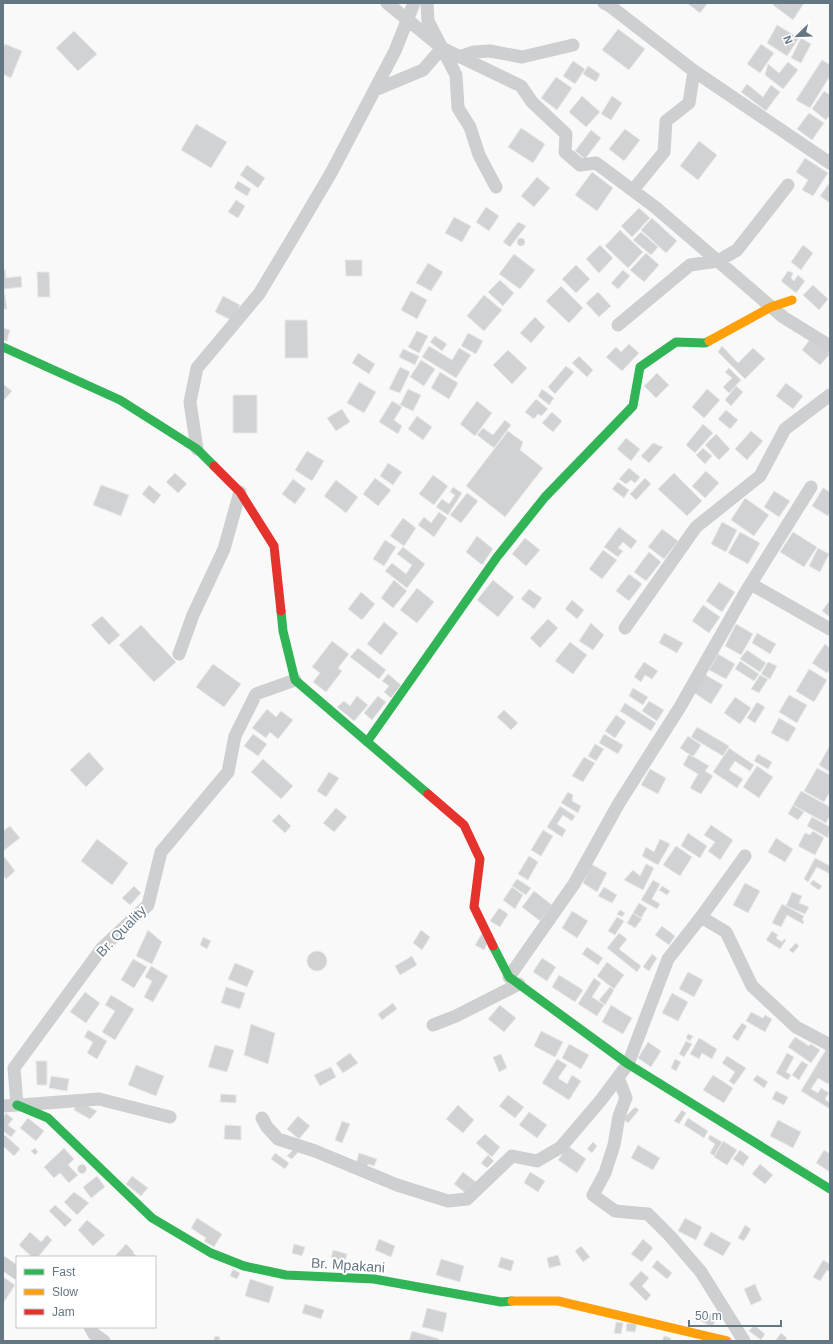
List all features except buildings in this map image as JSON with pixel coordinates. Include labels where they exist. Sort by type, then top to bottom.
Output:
[{"type":"street","points":[[388,3],[442,48],[521,86],[532,102],[566,134],[565,152],[580,165],[596,163],[656,207],[783,317],[830,346]]},
{"type":"street","points":[[197,449],[190,402],[197,368],[258,294],[331,173],[395,51],[414,3]]},
{"type":"street","points":[[427,3],[428,21],[456,75],[458,108],[470,127],[480,155],[496,187]]},
{"type":"street","points":[[604,3],[610,6],[694,71],[828,158]]},
{"type":"street","points":[[459,56],[474,52],[490,51],[522,57],[574,45]]},
{"type":"street","points":[[375,90],[423,70],[442,48]]},
{"type":"street","points":[[633,190],[664,152],[666,120],[689,103],[694,71]]},
{"type":"street","points":[[618,325],[690,265],[718,261],[737,250],[788,185]]},
{"type":"street","points":[[367,742],[424,663],[497,557],[545,497],[633,406],[640,367],[676,342],[705,343],[771,307],[792,300]]},
{"type":"street","points":[[3,347],[120,400],[197,449],[240,492],[274,546],[283,631],[295,680],[464,825],[480,859],[474,907],[514,981],[628,1064],[830,1189]]},
{"type":"street","points":[[625,628],[696,527],[760,476],[785,429],[830,395]]},
{"type":"street","points":[[433,1025],[456,1016],[514,981],[574,884],[619,803],[680,707],[751,584],[811,487]]},
{"type":"street","points":[[179,654],[193,615],[224,549],[240,492]]},
{"type":"street","points":[[751,584],[830,629]]},
{"type":"street","name":"Br. Quality","points":[[17,1105],[14,1068],[102,948],[148,905],[160,852],[228,772],[235,736],[256,694],[295,680]]},
{"type":"street","points":[[262,1118],[267,1127],[278,1139],[315,1150],[397,1185],[448,1201],[467,1199],[512,1156],[537,1161],[561,1147],[618,1078],[628,1064],[668,959],[701,917],[745,856]]},
{"type":"street","points":[[701,917],[726,932],[752,986],[796,1027],[830,1045]]},
{"type":"street","points":[[618,1078],[626,1098],[619,1116],[614,1146],[605,1173],[593,1194],[615,1211],[648,1214],[702,1272],[744,1341]]},
{"type":"street","points":[[3,1106],[99,1100],[170,1117]]},
{"type":"street","name":"Br. Mpakani","points":[[17,1105],[48,1118],[152,1218],[183,1238],[204,1249],[244,1266],[286,1275],[374,1279],[501,1302],[535,1300],[558,1301],[726,1341]]},
{"type":"street","points":[[3,1263],[16,1272]]},
{"type":"street","points":[[91,1328],[94,1334],[104,1341]]},
{"type":"traffic: fast","points":[[367,742],[497,557],[545,497],[633,406],[640,367],[676,342],[705,343],[709,341]]},
{"type":"traffic: fast","points":[[3,347],[120,400],[197,449],[214,466]]},
{"type":"traffic: fast","points":[[281,611],[283,631],[295,680],[428,794]]},
{"type":"traffic: fast","points":[[493,946],[509,977],[628,1064],[830,1189]]},
{"type":"traffic: fast","points":[[17,1105],[48,1118],[152,1218],[211,1253],[244,1266],[286,1275],[374,1279],[501,1302],[512,1301]]},
{"type":"traffic: slow","points":[[709,341],[771,307],[792,300]]},
{"type":"traffic: slow","points":[[512,1301],[558,1301],[727,1341]]},
{"type":"traffic: jam","points":[[214,466],[240,492],[274,546],[281,611]]},
{"type":"traffic: jam","points":[[428,794],[464,825],[480,859],[474,907],[493,946]]}]
